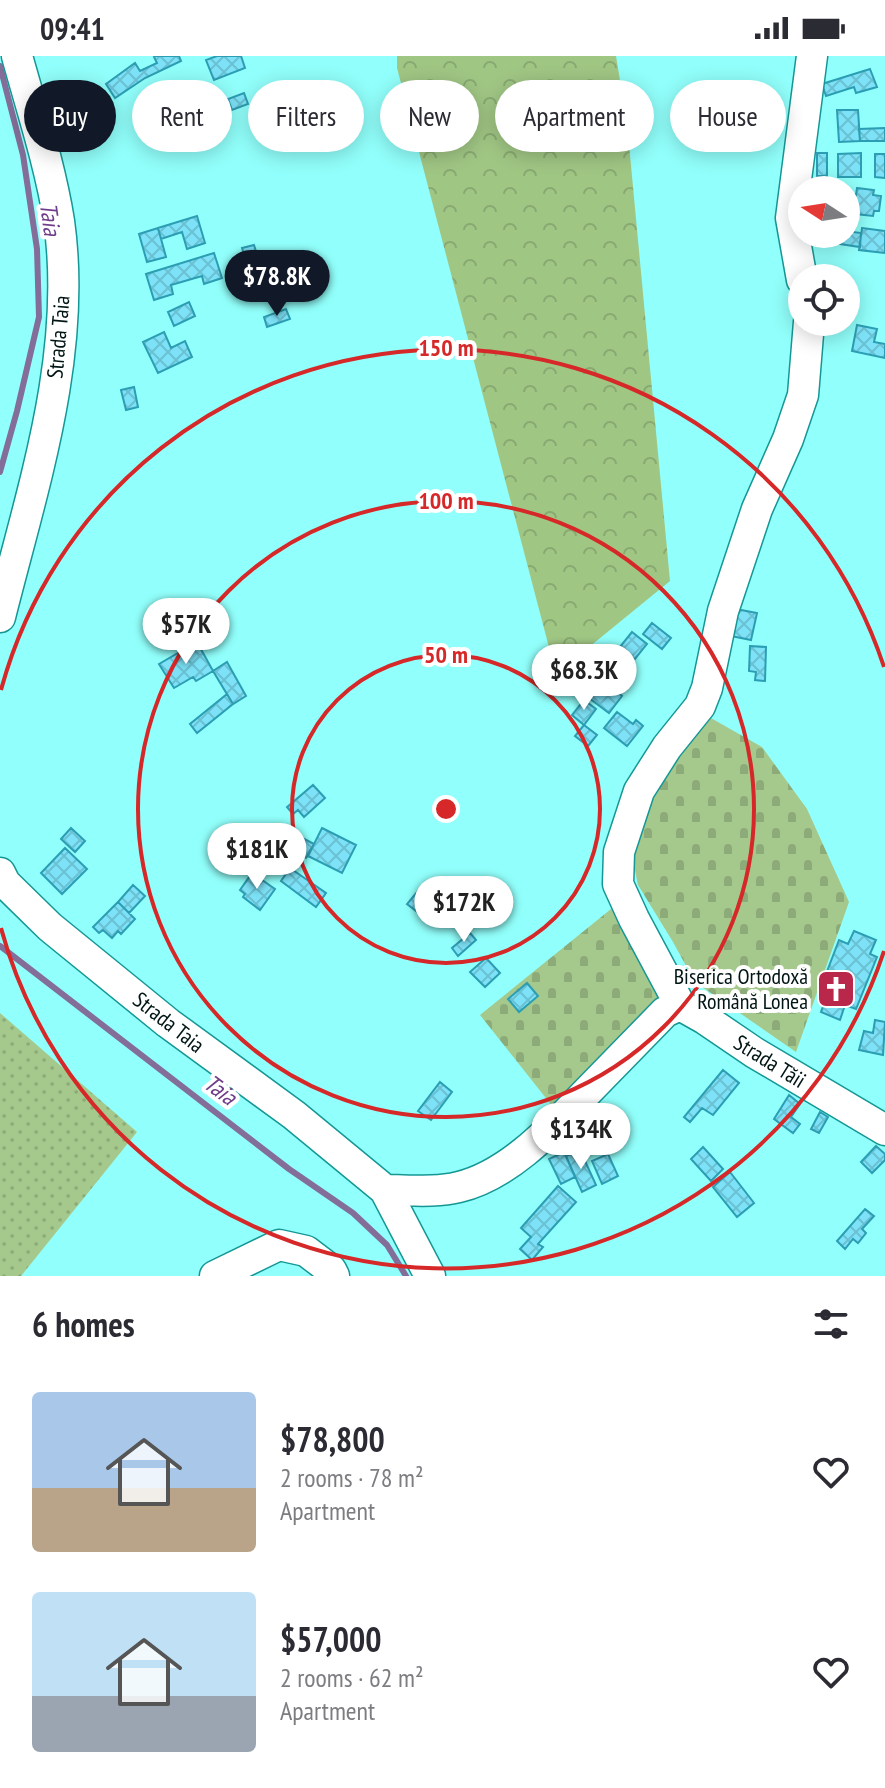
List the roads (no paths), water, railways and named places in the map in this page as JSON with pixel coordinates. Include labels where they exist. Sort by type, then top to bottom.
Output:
[{"type":"street","name":"Strada Taia","points":[[0,617],[44,442],[61,342],[59,222],[45,153],[17,56]]},
{"type":"street","points":[[799,264],[791,218],[812,56]]},
{"type":"street","points":[[385,1190],[440,1191],[487,1177],[563,1117],[665,1012],[680,1005],[618,884],[619,852],[639,791],[704,697],[728,596],[757,509],[788,439],[803,395],[808,336]]},
{"type":"street","name":"Strada Taia","points":[[0,873],[5,883],[50,927],[168,1023],[294,1115],[385,1190],[430,1276]]},
{"type":"street","name":"Strada Tăii","points":[[680,1005],[885,1130]]},
{"type":"street","points":[[215,1276],[279,1245],[306,1251],[331,1270],[334,1276]]},
{"type":"waterway","name":"Taia","points":[[0,66],[23,155],[37,249],[39,317],[0,472]]},
{"type":"waterway","name":"Taia","points":[[0,946],[289,1169],[353,1213],[387,1245],[406,1276]]},
{"type":"place","name":"Biserica Ortodoxă Română Lonea","points":[[836,989]]}]
